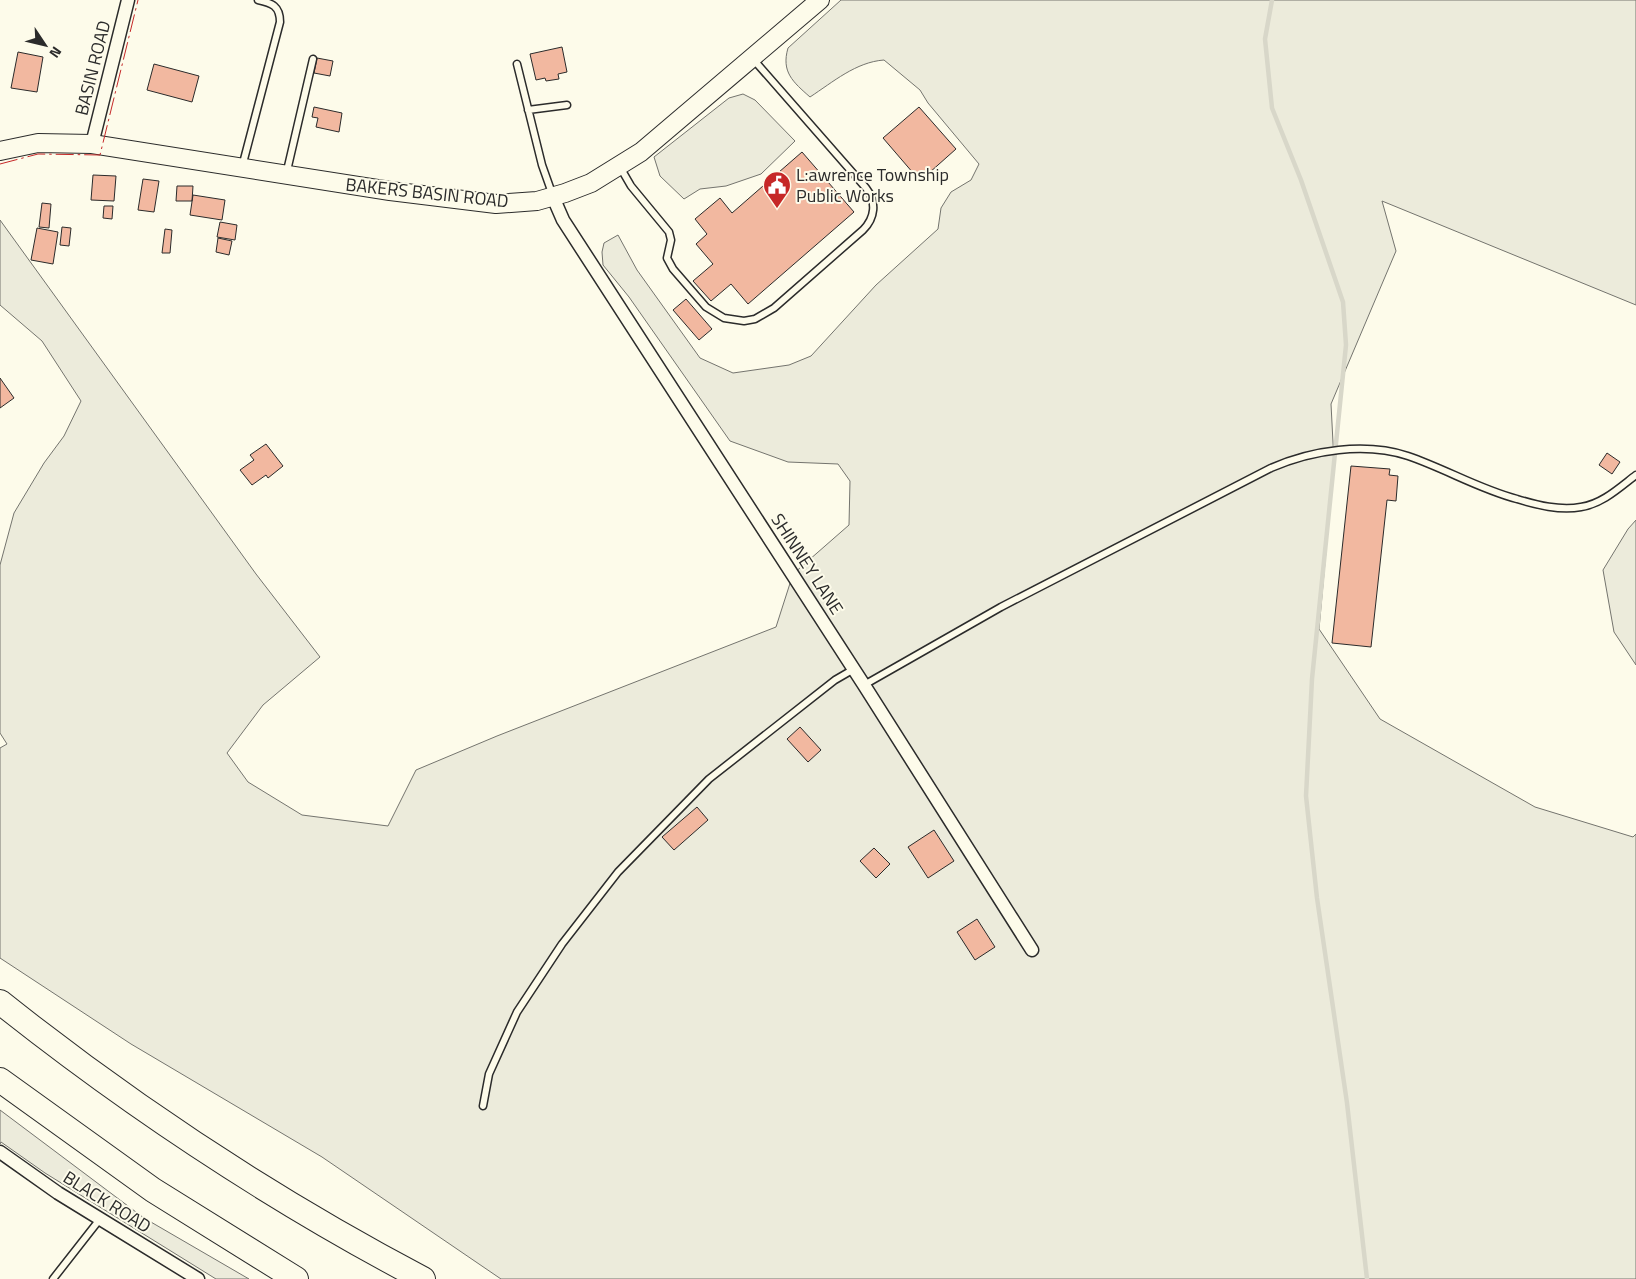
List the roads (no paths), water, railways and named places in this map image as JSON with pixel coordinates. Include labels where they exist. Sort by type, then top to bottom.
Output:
[{"type":"highway","points":[[0,1002],[112,1087],[188,1140],[305,1214],[423,1279]]},
{"type":"highway","points":[[0,1080],[153,1190],[296,1279]]},
{"type":"main road","name":"BAKERS BASIN ROAD","points":[[0,151],[38,144],[92,144],[390,192],[496,204],[537,201],[591,183],[620,167],[648,146],[820,0]]},
{"type":"street","name":"BASIN ROAD","points":[[92,144],[128,0]]},
{"type":"street","name":"SHINNEY LANE","points":[[553,197],[563,220],[854,668],[1032,950]]},
{"type":"street","name":"BLACK ROAD","points":[[0,1152],[100,1219],[198,1279]]},
{"type":"lane","points":[[242,168],[280,22],[280,14],[276,6],[258,0]]},
{"type":"lane","points":[[620,167],[631,186],[669,232],[671,240],[667,258],[672,270],[706,307],[724,318],[744,321],[755,319],[774,308],[864,230],[872,217],[873,202],[866,188],[752,58]]},
{"type":"lane","points":[[286,175],[314,59]]},
{"type":"lane","points":[[517,64],[553,197]]},
{"type":"lane","points":[[528,110],[567,105]]},
{"type":"lane","points":[[864,685],[1001,606],[1272,468],[1302,456],[1325,452],[1371,450],[1408,456],[1490,491],[1560,508],[1581,507],[1598,501],[1636,475]]},
{"type":"lane","points":[[484,1106],[489,1074],[517,1012],[562,944],[618,872],[709,779],[854,668]]},
{"type":"lane","points":[[53,1279],[100,1219]]},
{"type":"waterway","points":[[1272,0],[1265,39],[1272,108],[1301,180],[1343,302],[1346,345],[1312,679],[1306,796],[1317,898],[1347,1103],[1367,1279]]},
{"type":"place","name":"L:awrence Township Public Works","points":[[777,209]]}]
